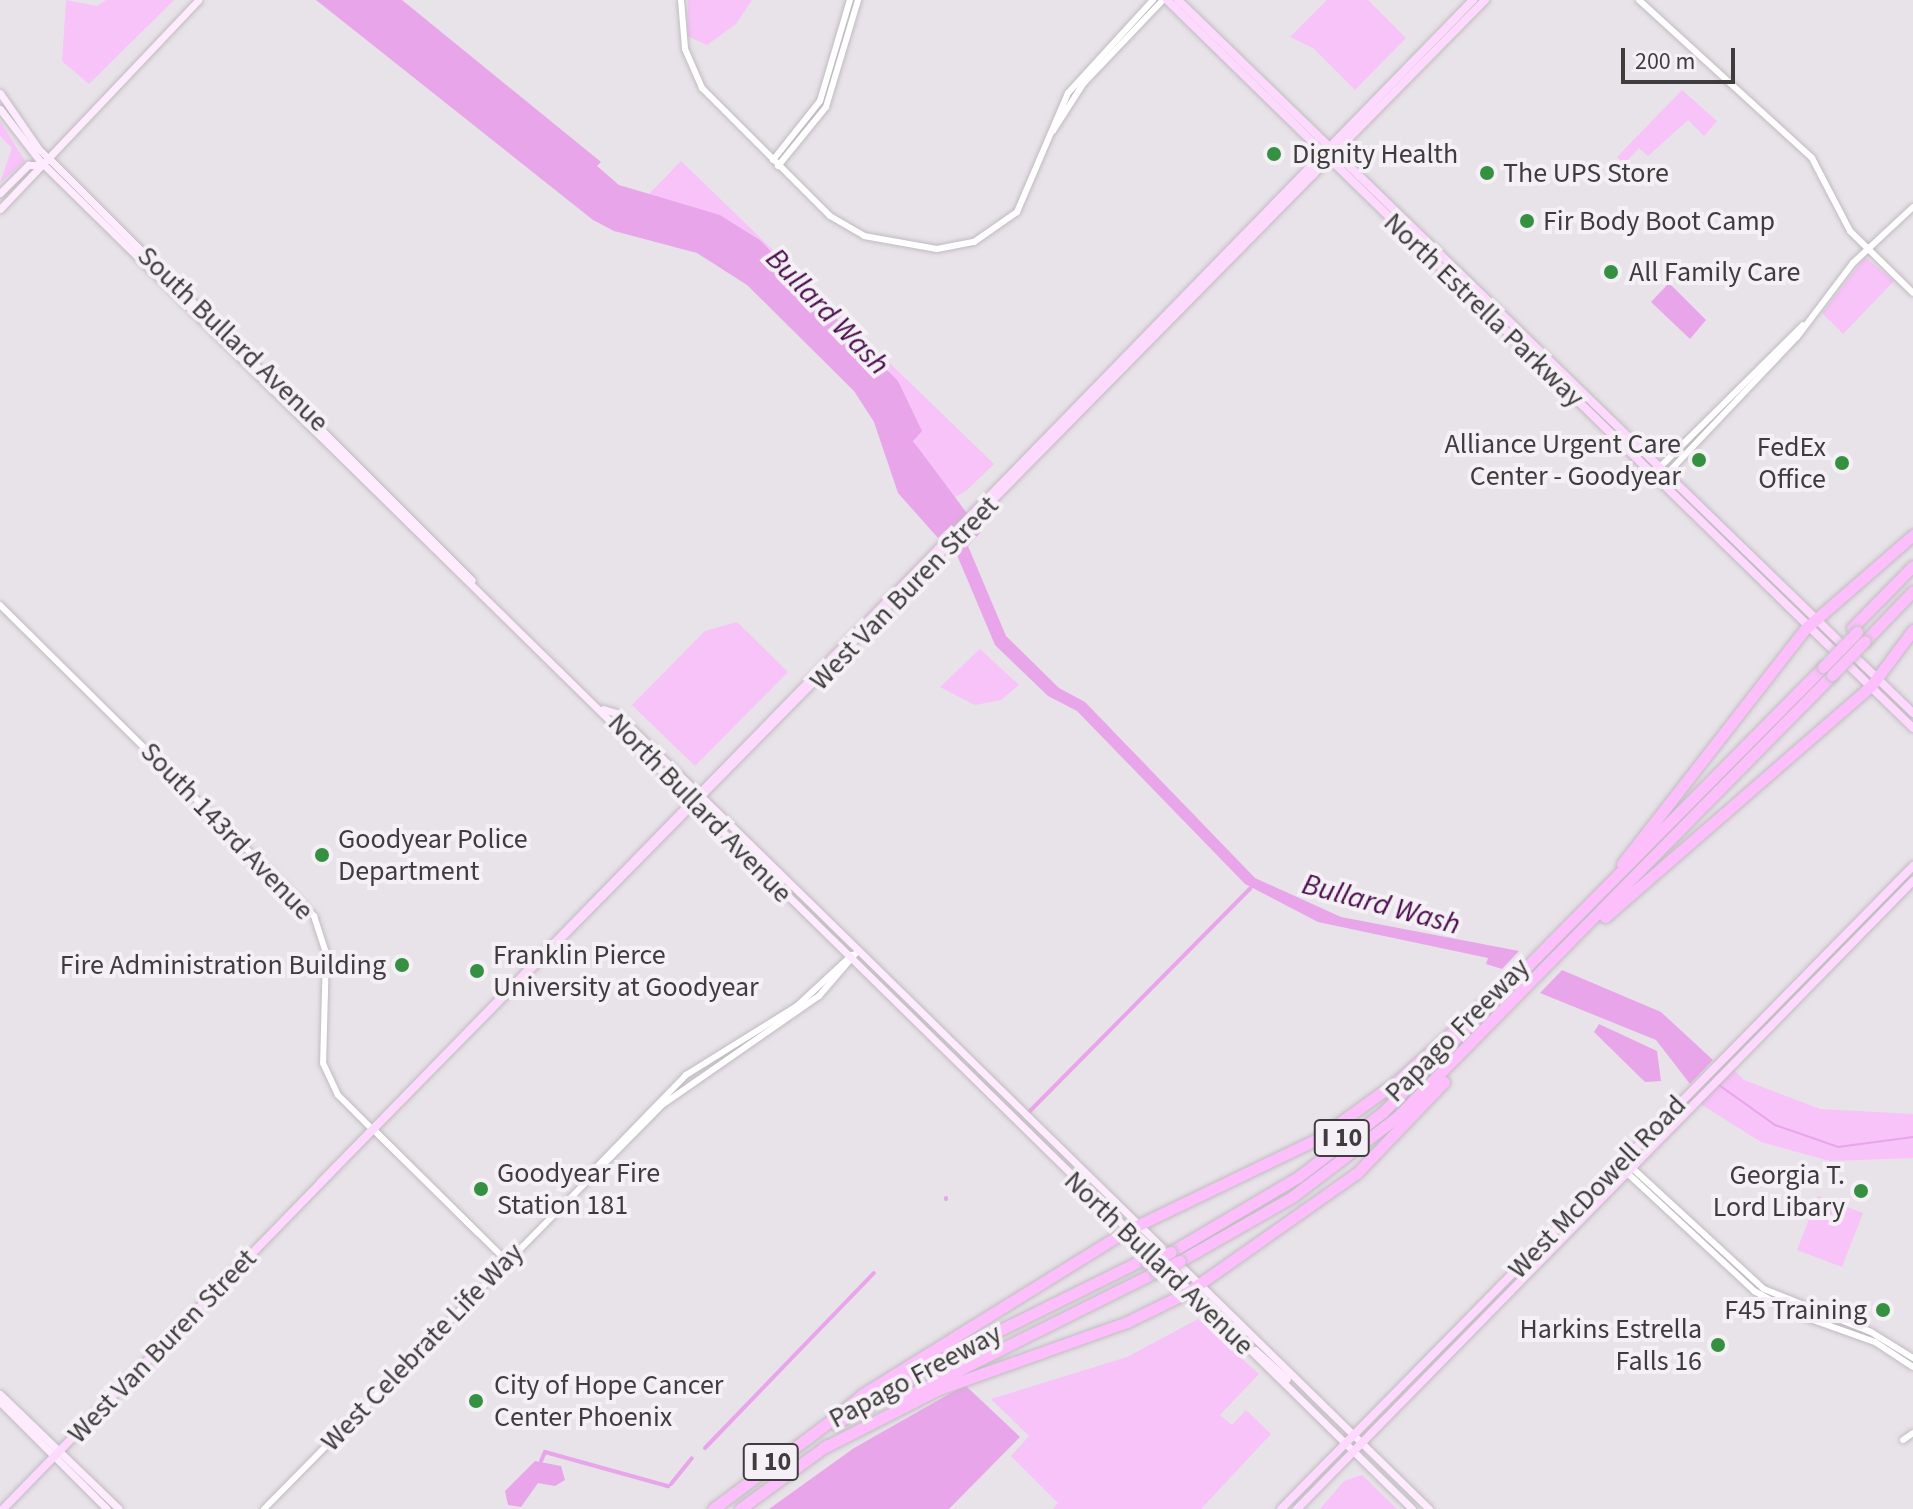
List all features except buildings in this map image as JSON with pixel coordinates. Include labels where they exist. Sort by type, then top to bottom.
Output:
[{"type":"highway","points":[[1622,864],[1813,622],[1913,535]]},
{"type":"highway","name":"Papago Freeway","points":[[713,1509],[833,1419],[1172,1254],[1329,1170],[1459,1058],[1858,634],[1913,566]]},
{"type":"highway","points":[[1858,634],[1913,575]]},
{"type":"highway","name":"Papago Freeway","points":[[740,1509],[823,1448],[893,1403],[1172,1254],[1334,1144],[1494,996],[1622,864],[1858,634],[1913,591]]},
{"type":"highway","points":[[1547,965],[1559,962],[1874,682],[1913,630]]},
{"type":"highway","points":[[1172,1254],[1298,1177],[1383,1112],[1825,668]]},
{"type":"highway","points":[[833,1419],[863,1394],[1131,1229],[1326,1133],[1494,996]]},
{"type":"highway","points":[[823,1448],[939,1389],[1127,1322],[1193,1290],[1357,1173],[1459,1058]]},
{"type":"highway","points":[[722,1509],[795,1451],[880,1397],[1149,1265]]},
{"type":"main road","points":[[0,209],[41,160],[198,0]]},
{"type":"main road","name":"North Estrella Parkway","points":[[1165,0],[1248,74],[1616,423],[1734,538],[1874,682]]},
{"type":"main road","name":"North Estrella Parkway","points":[[1178,0],[1248,74]]},
{"type":"main road","name":"West Van Buren Street","points":[[1410,71],[1473,0]]},
{"type":"main road","name":"West Van Buren Street","points":[[3,1509],[321,1182],[703,800],[776,719],[1253,230],[1485,0]]},
{"type":"main road","name":"South Bullard Avenue","points":[[0,93],[41,160]]},
{"type":"main road","name":"South Bullard Avenue","points":[[0,109],[41,160],[439,541],[472,580],[603,709]]},
{"type":"main road","name":"North Estrella Parkway","points":[[1330,152],[1656,478],[1813,622]]},
{"type":"main road","points":[[0,193],[28,165],[41,160]]},
{"type":"main road","points":[[1540,363],[1572,382]]},
{"type":"main road","points":[[1582,405],[1616,423]]},
{"type":"main road","points":[[1729,548],[1734,538]]},
{"type":"main road","points":[[1874,682],[1913,713]]},
{"type":"main road","points":[[1874,682],[1913,728]]},
{"type":"main road","name":"North Bullard Avenue","points":[[603,709],[615,711],[1131,1229]]},
{"type":"main road","name":"North Bullard Avenue","points":[[603,709],[687,801],[931,1040],[1429,1509]]},
{"type":"main road","name":"West Van Buren Street","points":[[373,1130],[474,1020],[687,801],[776,719]]},
{"type":"main road","name":"West McDowell Road","points":[[1297,1509],[1884,908],[1912,875]]},
{"type":"main road","name":"West McDowell Road","points":[[1281,1509],[1793,986],[1912,875]]},
{"type":"main road","points":[[1775,1020],[1793,986]]},
{"type":"main road","points":[[463,1043],[474,1020]]},
{"type":"main road","points":[[931,1040],[940,1039],[971,1065]]},
{"type":"main road","points":[[1563,1238],[1576,1208]]},
{"type":"main road","points":[[1539,1262],[1556,1228]]},
{"type":"main road","name":"North Bullard Avenue","points":[[1193,1290],[1242,1344],[1412,1509]]},
{"type":"main road","points":[[1488,1298],[1496,1306]]},
{"type":"main road","points":[[1429,1375],[1446,1342]]},
{"type":"main road","points":[[1242,1344],[1294,1379]]},
{"type":"main road","points":[[0,1394],[107,1509]]},
{"type":"main road","points":[[0,1402],[119,1509]]},
{"type":"street","points":[[681,0],[682,38],[696,79],[776,163],[853,231],[924,247],[958,247],[1000,228],[1024,204],[1053,131],[1076,88],[1153,0]]},
{"type":"street","points":[[776,163],[820,101],[850,0]]},
{"type":"street","points":[[776,163],[826,107],[858,0]]},
{"type":"street","points":[[1076,88],[1165,0]]},
{"type":"street","points":[[1639,0],[1816,162],[1846,224],[1866,249],[1913,293]]},
{"type":"street","points":[[1656,478],[1807,322],[1866,249],[1913,207]]},
{"type":"street","name":"South 143rd Avenue","points":[[0,605],[314,916],[326,952],[323,1063],[347,1106],[506,1260]]},
{"type":"street","name":"West Celebrate Life Way","points":[[264,1509],[695,1068],[775,1025],[857,952]]},
{"type":"street","points":[[1621,1162],[1737,1277],[1800,1312],[1863,1337],[1913,1367]]},
{"type":"street","points":[[1800,1312],[1871,1332],[1913,1358]]},
{"type":"street","points":[[1903,1440],[1913,1433]]},
{"type":"shaded area","points":[[66,0],[97,6],[106,0],[174,0],[89,84],[62,61]]},
{"type":"shaded area","points":[[688,0],[752,0],[736,24],[707,45],[687,36]]},
{"type":"shaded area","points":[[1327,0],[1368,0],[1406,38],[1355,90],[1313,48],[1290,37]]},
{"type":"shaded area","points":[[1682,90],[1717,121],[1704,136],[1688,120],[1648,156],[1639,148],[1624,164],[1617,157]]},
{"type":"shaded area","points":[[0,121],[25,161],[0,183],[12,148],[0,136]]},
{"type":"shaded area","points":[[681,161],[994,464],[967,490],[954,498],[942,487],[913,440],[911,411],[886,365],[760,240],[720,215],[648,195]]},
{"type":"shaded area","points":[[1865,257],[1894,281],[1843,334],[1822,313]]},
{"type":"shaded area","points":[[737,622],[788,672],[695,766],[632,705],[705,631]]},
{"type":"shaded area","points":[[980,649],[1019,685],[1001,700],[975,705],[940,687]]},
{"type":"shaded area","points":[[1733,1069],[1744,1080],[1820,1109],[1913,1114],[1913,1158],[1830,1161],[1761,1142],[1699,1103]]},
{"type":"shaded area","points":[[1818,1196],[1863,1213],[1842,1267],[1797,1250]]},
{"type":"shaded area","points":[[1198,1319],[1259,1374],[1220,1415],[1232,1425],[1246,1410],[1271,1434],[1201,1509],[1053,1509],[1058,1503],[1011,1456],[1029,1436],[991,1399],[1127,1357]]},
{"type":"shaded area","points":[[1362,1475],[1397,1509],[1320,1509],[1344,1481]]},
{"type":"water","points":[[316,0],[402,0],[601,162],[597,166],[619,185],[720,215],[760,240],[898,381],[922,431],[913,441],[981,532],[968,546],[1006,636],[1059,688],[1085,702],[1255,878],[1341,917],[1519,951],[1502,969],[1486,964],[1488,958],[1318,922],[1245,884],[1077,711],[1048,696],[995,645],[954,548],[959,543],[946,530],[938,538],[898,493],[874,422],[854,391],[747,285],[697,253],[614,231],[593,220]]},
{"type":"water","points":[[1669,283],[1706,320],[1690,339],[1651,302]]},
{"type":"water","points":[[1562,970],[1661,1012],[1713,1060],[1690,1084],[1656,1040],[1540,993]]},
{"type":"water","points":[[1599,1024],[1657,1051],[1661,1081],[1645,1082],[1594,1032]]},
{"type":"water","points":[[965,1385],[1020,1437],[949,1509],[769,1509],[854,1448]]},
{"type":"water","points":[[535,1461],[561,1466],[565,1480],[555,1486],[538,1483],[521,1507],[508,1505],[505,1491]]},
{"type":"waterway","points":[[1030,1111],[1250,889]]},
{"type":"waterway","name":"Bullard Wash","points":[[1719,1085],[1775,1125],[1838,1147],[1913,1137]]},
{"type":"waterway","points":[[705,1448],[874,1273]]},
{"type":"waterway","points":[[541,1461],[545,1452],[668,1486]]},
{"type":"waterway","points":[[671,1484],[692,1458]]},
{"type":"place","name":"Dignity Health","points":[[1274,154]]},
{"type":"place","name":"The UPS Store","points":[[1487,173]]},
{"type":"place","name":"Fir Body Boot Camp","points":[[1527,221]]},
{"type":"place","name":"All Family Care","points":[[1611,272]]},
{"type":"place","name":"Alliance Urgent Care Center - Goodyear","points":[[1699,460]]},
{"type":"place","name":"FedEx Office","points":[[1842,463]]},
{"type":"place","name":"Goodyear Police Department","points":[[322,855]]},
{"type":"place","name":"Fire Administration Building","points":[[402,965]]},
{"type":"place","name":"Franklin Pierce University at Goodyear","points":[[477,971]]},
{"type":"place","name":"Goodyear Fire Station 181","points":[[481,1189]]},
{"type":"place","name":"Georgia T. Lord Libary","points":[[1861,1191]]},
{"type":"place","name":"F45 Training","points":[[1883,1310]]},
{"type":"place","name":"Harkins Estrella Falls 16","points":[[1718,1345]]},
{"type":"place","name":"City of Hope Cancer Center Phoenix","points":[[476,1401]]}]
